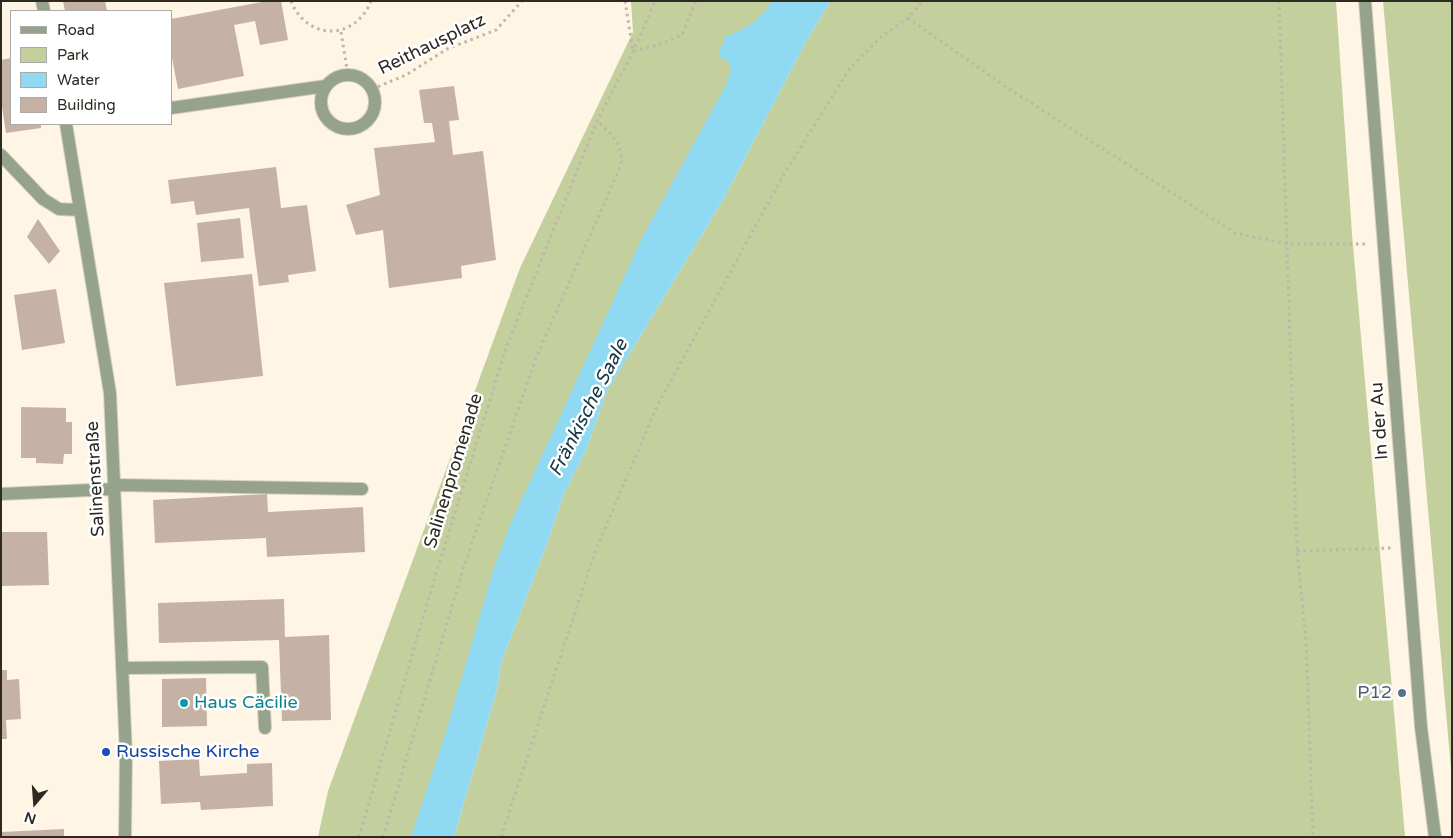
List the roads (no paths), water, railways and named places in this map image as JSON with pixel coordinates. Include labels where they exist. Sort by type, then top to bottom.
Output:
[{"type":"street","name":"In der Au","points":[[1364,1],[1384,244],[1403,548],[1421,727],[1435,837]]},
{"type":"street","points":[[172,108],[326,86],[339,76],[348,75],[362,78],[372,88],[376,106],[368,122],[351,130],[334,126],[322,112],[322,95],[326,86]]},
{"type":"street","name":"Salinenstraße","points":[[66,125],[110,393],[126,754],[125,837]]},
{"type":"street","points":[[1,155],[43,199],[59,209],[79,210]]},
{"type":"street","points":[[1,494],[114,487],[362,489]]},
{"type":"street","points":[[122,668],[262,666],[266,728]]},
{"type":"water","name":"Fränkische Saale","points":[[772,1],[831,1],[808,38],[723,200],[607,391],[587,448],[563,496],[547,544],[502,660],[496,693],[454,837],[411,837],[445,735],[493,571],[510,525],[643,236],[726,85],[731,69],[728,61],[720,57],[720,49],[726,36],[758,19]]},
{"type":"place","name":"P12","points":[[1402,693]]},
{"type":"place","name":"Haus Cäcilie","points":[[184,703]]},
{"type":"place","name":"Russische Kirche","points":[[106,752]]}]
